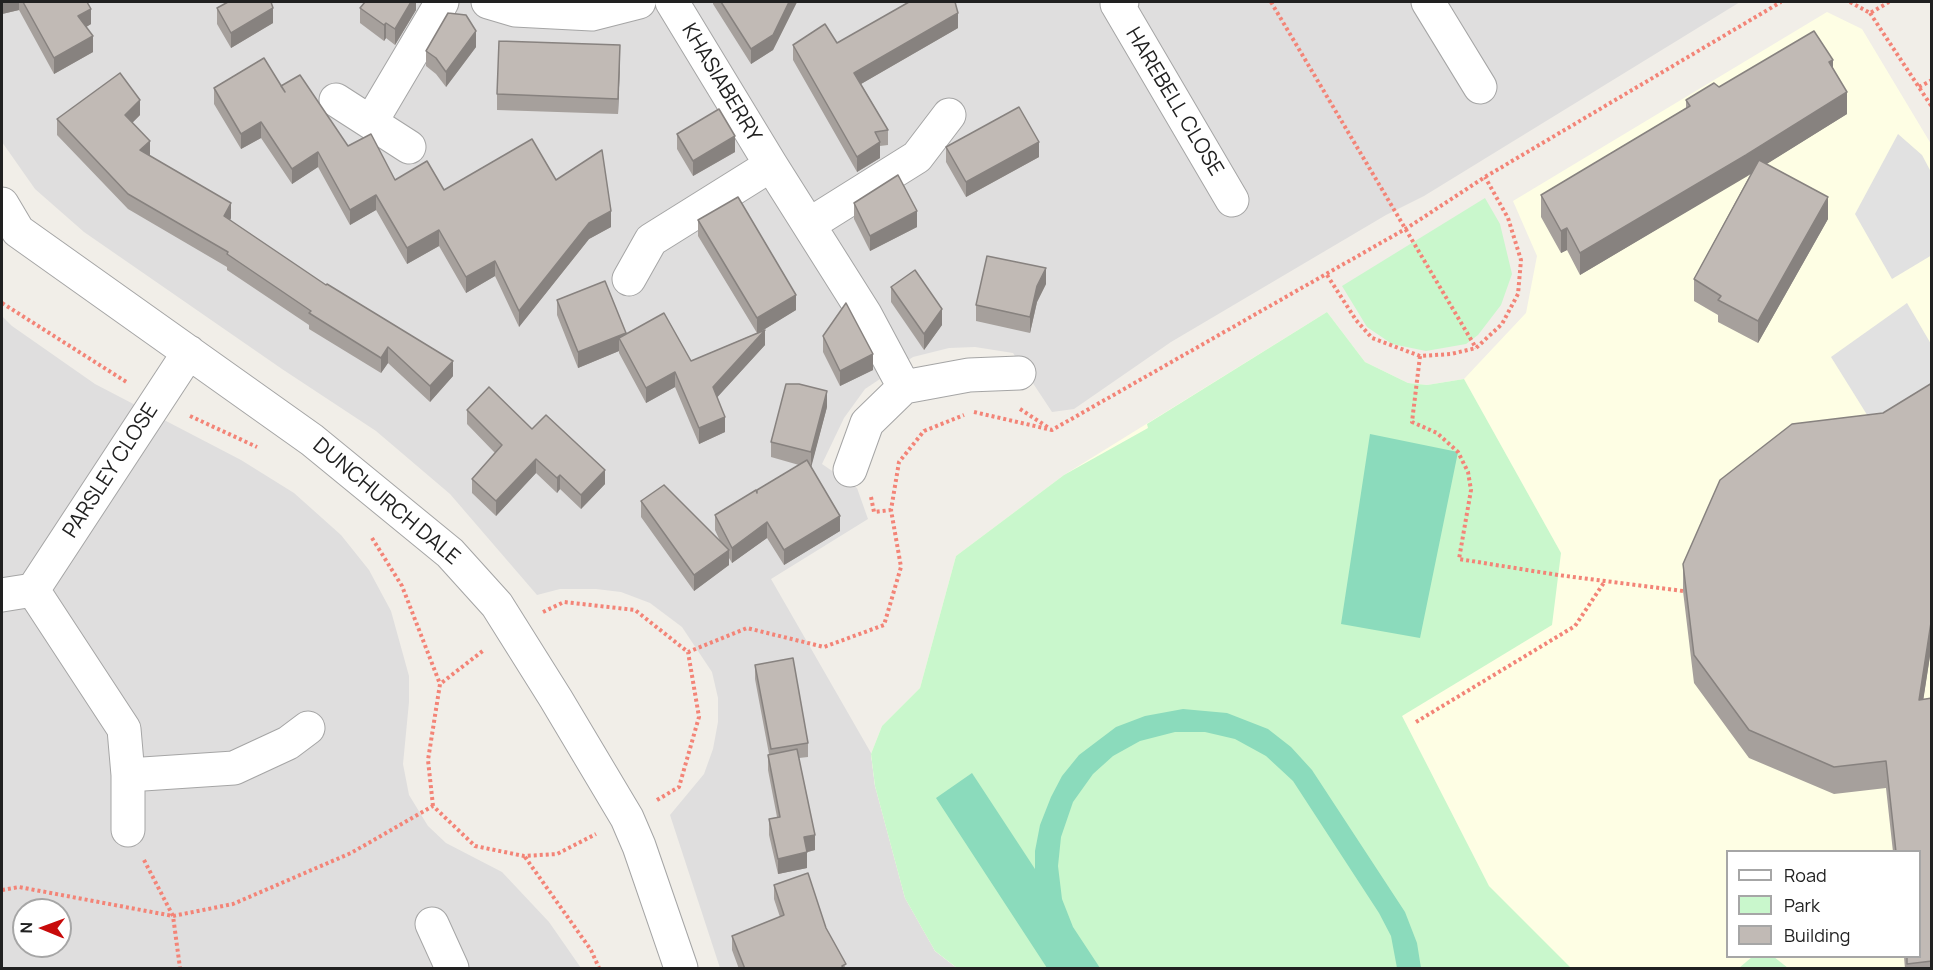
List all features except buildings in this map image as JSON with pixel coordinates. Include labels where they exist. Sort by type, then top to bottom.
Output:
[{"type":"street","points":[[371,122],[442,2]]},
{"type":"street","points":[[488,2],[515,10],[592,14],[639,2]]},
{"type":"street","name":"KHASIABERRY","points":[[672,2],[865,314],[904,387]]},
{"type":"street","name":"HAREBELL CLOSE","points":[[1118,2],[1232,200]]},
{"type":"street","points":[[1428,2],[1480,87]]},
{"type":"street","points":[[336,100],[409,147]]},
{"type":"street","points":[[810,224],[917,157],[949,116]]},
{"type":"street","name":"KHASIABERRY","points":[[629,279],[651,240],[771,165]]},
{"type":"street","name":"DUNCHURCH DALE","points":[[2,204],[18,231],[312,440],[450,553],[496,605],[627,818],[639,846],[681,969]]},
{"type":"street","name":"PARSLEY CLOSE","points":[[33,590],[189,352]]},
{"type":"street","points":[[850,470],[867,423],[904,387],[969,375],[1019,374]]},
{"type":"street","points":[[2,595],[33,590],[124,729],[128,775],[128,830]]},
{"type":"street","points":[[128,775],[234,768],[288,743],[308,728]]},
{"type":"street","points":[[432,924],[453,969]]},
{"type":"path","points":[[1271,2],[1407,228],[1476,348]]},
{"type":"path","points":[[688,652],[747,628],[824,647],[884,625],[902,567],[891,510],[899,462],[924,431],[971,412],[1052,430],[1327,275],[1407,228],[1485,177],[1781,2]]},
{"type":"path","points":[[1850,2],[1870,13],[1932,107]]},
{"type":"path","points":[[1870,13],[1889,2]]},
{"type":"path","points":[[1919,87],[1932,80]]},
{"type":"path","points":[[1327,275],[1356,320],[1372,338],[1420,356],[1451,354],[1476,348],[1502,324],[1518,294],[1521,260],[1509,218],[1485,177]]},
{"type":"path","points":[[2,303],[157,401],[260,449]]},
{"type":"path","points":[[1420,356],[1412,422],[1437,433],[1458,452],[1470,481],[1471,490],[1459,559],[1683,591]]},
{"type":"path","points":[[368,532],[402,586],[440,684],[429,760],[433,806],[475,846],[524,856],[558,854],[627,818],[679,787],[699,717],[688,652],[635,610],[564,602],[512,629],[440,684]]},
{"type":"path","points":[[1416,722],[1575,626],[1605,581]]},
{"type":"path","points":[[2,890],[20,887],[173,916],[233,904],[351,853],[433,806]]},
{"type":"path","points":[[128,830],[173,916],[180,969]]},
{"type":"path","points":[[524,856],[591,950],[599,969]]},
{"type":"shaded area","points":[[2,2],[1740,2],[1424,196],[1386,215],[1171,342],[1074,409],[1052,412],[1013,353],[975,347],[949,348],[913,357],[865,389],[844,418],[822,464],[857,488],[868,519],[771,579],[871,753],[875,786],[935,951],[957,968],[720,968],[670,815],[704,774],[713,749],[718,722],[718,698],[712,672],[682,627],[650,603],[621,592],[560,589],[537,595],[450,494],[376,431],[84,232],[35,189],[2,142]]},
{"type":"shaded area","points":[[1827,12],[1862,29],[1931,144],[1931,968],[957,968],[935,951],[905,898],[875,786],[871,754],[882,726],[920,688],[956,556],[1064,475],[1327,312],[1365,362],[1408,383],[1427,385],[1464,379],[1526,313],[1537,256],[1513,201]]},
{"type":"shaded area","points":[[1898,134],[1922,155],[1931,172],[1932,255],[1892,279],[1855,214]]},
{"type":"shaded area","points":[[1907,303],[1931,344],[1931,395],[1874,426],[1831,357]]},
{"type":"shaded area","points":[[2,316],[12,326],[95,384],[241,460],[294,493],[341,535],[369,570],[391,611],[409,676],[403,764],[409,795],[428,826],[446,843],[502,872],[549,922],[581,968],[2,968]]},
{"type":"green space","points":[[1485,198],[1500,224],[1512,274],[1501,305],[1478,335],[1466,344],[1426,351],[1392,344],[1367,327],[1342,286]]},
{"type":"green space","points":[[1327,312],[1365,362],[1408,383],[1427,385],[1464,379],[1561,553],[1552,625],[1402,716],[1489,886],[1571,968],[957,968],[935,951],[905,898],[875,786],[871,754],[882,726],[920,688],[956,556],[1064,475],[1148,428],[1147,424]]},
{"type":"green space","points":[[1370,434],[1458,452],[1420,638],[1341,624]]},
{"type":"green space","points":[[1183,709],[1227,713],[1268,729],[1291,747],[1312,770],[1405,912],[1417,943],[1421,968],[1397,968],[1391,936],[1379,913],[1293,781],[1266,756],[1235,739],[1205,732],[1175,732],[1140,741],[1113,756],[1093,774],[1073,802],[1061,837],[1058,866],[1062,899],[1073,927],[1100,968],[1047,968],[936,798],[972,773],[1035,869],[1035,851],[1040,825],[1062,776],[1079,755],[1116,727],[1145,716]]},
{"type":"green space","points":[[1751,958],[1775,958],[1788,968],[1739,968]]}]
